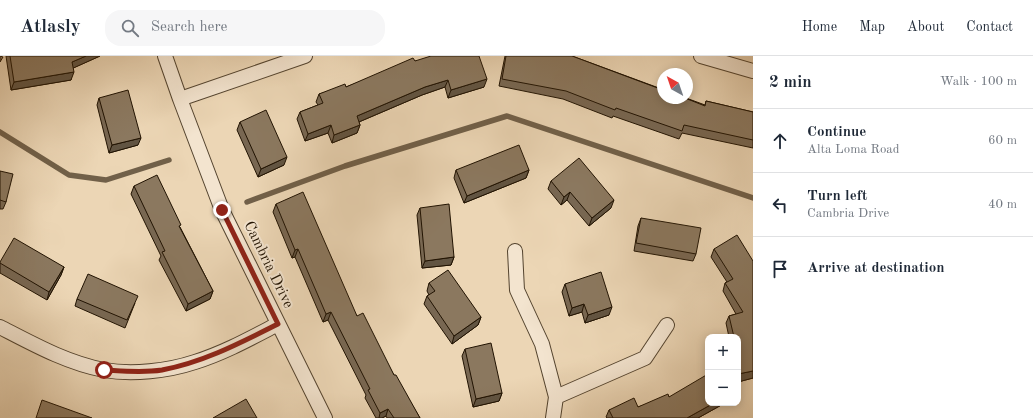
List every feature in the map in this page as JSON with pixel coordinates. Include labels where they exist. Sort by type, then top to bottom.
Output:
[{"type":"street","name":"Cambria Drive","points":[[165,56],[222,210],[325,418]]},
{"type":"street","points":[[180,99],[305,56]]},
{"type":"street","points":[[701,56],[753,71]]},
{"type":"street","points":[[515,251],[516,290],[542,344],[556,397],[553,418]]},
{"type":"street","points":[[0,327],[42,349],[75,362],[104,370],[129,371],[161,370],[194,363],[225,351],[278,324]]},
{"type":"street","points":[[556,397],[645,358],[667,325]]},
{"type":"building","points":[[10,56],[86,56],[72,62],[74,72],[14,82]]},
{"type":"building","points":[[431,56],[479,56],[487,79],[451,90],[448,80],[425,87],[357,116],[360,125],[334,135],[331,125],[308,134],[300,112],[323,103],[319,94],[345,84],[346,87],[413,58],[415,61]]},
{"type":"building","points":[[506,56],[572,56],[657,88],[657,104],[693,104],[693,101],[705,106],[706,101],[753,112],[753,140],[684,125],[682,131],[616,108],[615,110],[566,91],[502,79]]},
{"type":"building","points":[[128,90],[141,138],[112,145],[99,98]]},
{"type":"building","points":[[266,110],[287,157],[261,169],[240,122]]},
{"type":"building","points":[[519,145],[529,170],[467,196],[456,170]]},
{"type":"building","points":[[579,158],[614,200],[592,218],[570,192],[564,197],[551,181]]},
{"type":"building","points":[[0,171],[13,174],[6,202],[0,200]]},
{"type":"building","points":[[157,175],[181,225],[179,226],[213,291],[188,304],[162,252],[165,251],[134,186]]},
{"type":"building","points":[[303,192],[357,316],[363,313],[394,375],[396,375],[420,418],[394,418],[388,409],[380,413],[368,390],[370,389],[331,312],[326,314],[298,249],[295,250],[276,204]]},
{"type":"building","points":[[449,204],[454,257],[425,261],[420,208]]},
{"type":"building","points":[[641,218],[701,228],[696,254],[636,243]]},
{"type":"building","points":[[737,235],[753,261],[753,371],[741,373],[741,334],[733,334],[729,316],[743,312],[725,283],[733,279],[714,249]]},
{"type":"building","points":[[14,238],[64,267],[49,292],[0,263]]},
{"type":"building","points":[[448,270],[481,317],[454,336],[427,296],[435,291],[429,283]]},
{"type":"building","points":[[601,272],[612,307],[588,315],[584,304],[572,308],[565,284]]},
{"type":"building","points":[[88,274],[138,296],[127,320],[77,299]]},
{"type":"building","points":[[491,343],[502,393],[476,399],[465,349]]},
{"type":"building","points":[[705,376],[705,406],[709,406],[687,418],[613,418],[609,410],[634,398],[638,407],[668,394],[669,397]]},
{"type":"building","points":[[246,399],[257,418],[213,418]]},
{"type":"building","points":[[42,400],[92,418],[36,418]]},
{"type":"waterway","points":[[247,202],[345,166],[507,116],[753,198]]},
{"type":"waterway","points":[[0,132],[69,175],[106,180],[169,160]]},
{"type":"route","points":[[104,370],[161,370],[194,363],[225,351],[278,324],[222,210]]}]
